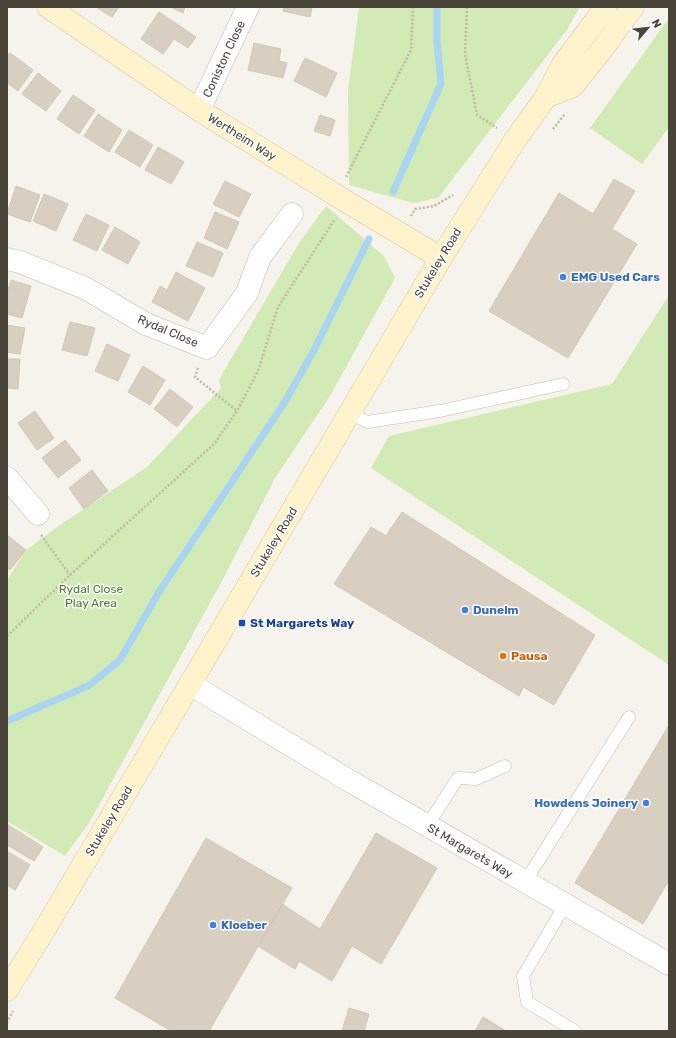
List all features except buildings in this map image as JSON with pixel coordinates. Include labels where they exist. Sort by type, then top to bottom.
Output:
[{"type":"main road","name":"Wertheim Way","points":[[48,7],[199,110],[342,199],[441,258]]},
{"type":"main road","points":[[546,97],[573,86],[633,7]]},
{"type":"main road","name":"Stukeley Road","points":[[7,990],[49,922],[441,258],[515,140],[546,97],[563,64],[604,9]]},
{"type":"street","name":"Coniston Close","points":[[199,110],[248,7]]},
{"type":"street","name":"Rydal Close","points":[[7,259],[20,262],[85,288],[146,324],[207,348],[247,294],[260,257],[292,214]]},
{"type":"street","points":[[7,478],[38,514]]},
{"type":"street","name":"St Margarets Way","points":[[190,684],[427,826],[565,905],[667,959]]},
{"type":"lane","points":[[350,413],[368,422],[440,411],[563,384]]},
{"type":"lane","points":[[525,882],[629,717]]},
{"type":"lane","points":[[427,826],[458,778],[476,779],[505,766]]},
{"type":"lane","points":[[565,905],[523,976],[526,1002],[575,1031]]},
{"type":"path","points":[[7,636],[70,575],[214,444],[237,411],[258,371],[278,307],[342,199],[411,50],[413,7]]},
{"type":"path","points":[[467,7],[465,54],[477,116],[500,130]]},
{"type":"path","points":[[548,134],[568,110]]},
{"type":"path","points":[[400,233],[415,209],[434,206],[459,192]]},
{"type":"path","points":[[207,348],[195,377],[237,411]]},
{"type":"path","points":[[38,514],[36,528],[70,575]]},
{"type":"green space","points":[[359,7],[580,7],[566,31],[438,198],[413,203],[349,185],[348,90]]},
{"type":"green space","points":[[669,18],[669,131],[667,130],[642,164],[590,128]]},
{"type":"green space","name":"Rydal Close Play Area","points":[[326,206],[384,256],[395,278],[330,396],[275,478],[222,581],[89,823],[65,856],[7,821],[7,580],[26,550],[60,525],[147,467],[221,388],[219,380],[221,376],[299,243]]},
{"type":"green space","points":[[669,295],[669,665],[371,468],[389,436],[612,384]]},
{"type":"waterway","points":[[393,192],[441,84],[437,41],[437,7]]},
{"type":"waterway","points":[[7,721],[88,686],[120,660],[159,592],[286,400],[314,350],[369,239]]},
{"type":"place","name":"EMG Used Cars","points":[[563,277]]},
{"type":"place","name":"Dunelm","points":[[465,610]]},
{"type":"place","name":"St Margarets Way","points":[[242,623]]},
{"type":"place","name":"Pausa","points":[[503,656]]},
{"type":"place","name":"Howdens Joinery","points":[[646,803]]},
{"type":"place","name":"Kloeber","points":[[213,925]]}]
